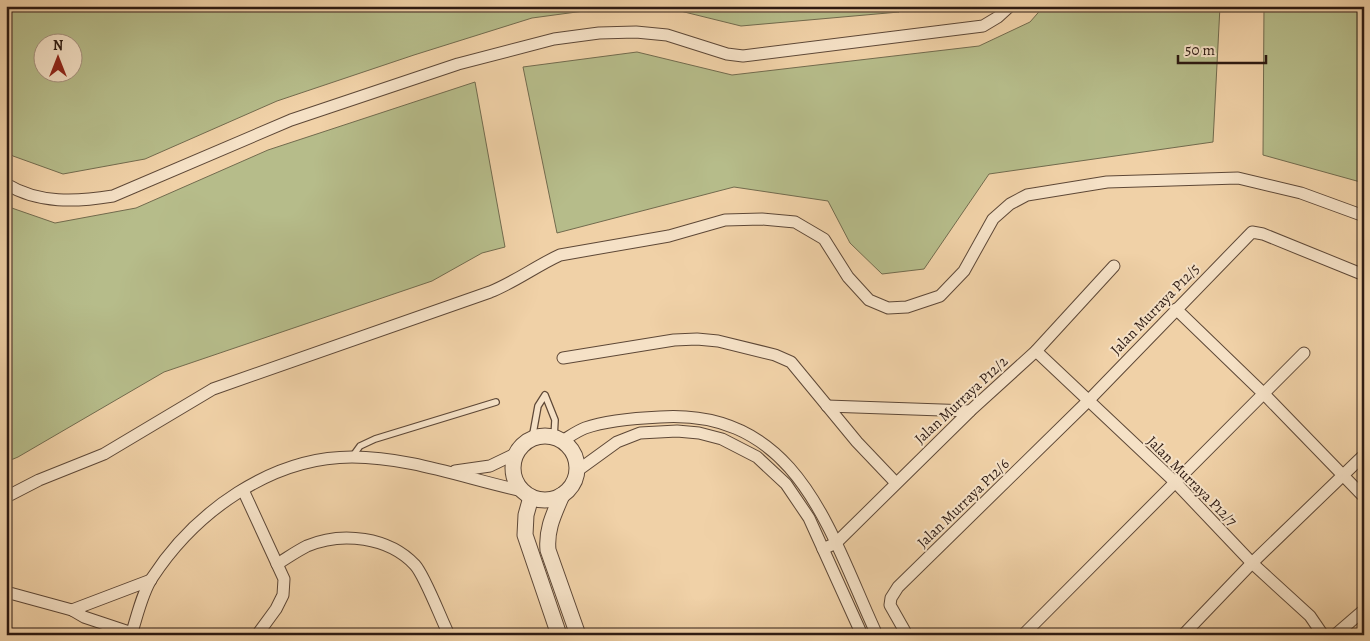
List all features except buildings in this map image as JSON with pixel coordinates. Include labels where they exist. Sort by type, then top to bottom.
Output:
[{"type":"street","points":[[6,184],[32,195],[57,201],[112,196],[291,120],[458,64],[554,39],[598,34],[643,33],[667,35],[727,54],[743,56],[983,26],[998,17],[1010,6]]},
{"type":"street","points":[[6,496],[104,454],[213,389],[331,346],[490,292],[513,283],[545,262],[560,255],[669,236],[725,220],[762,219],[795,222],[824,239],[848,277],[869,300],[888,308],[907,307],[940,296],[964,271],[993,219],[1010,204],[1027,195],[1107,182],[1238,178],[1301,192],[1364,216]]},
{"type":"street","name":"Jalan Murraya P12/5","points":[[1088,401],[1252,232],[1263,234],[1364,275]]},
{"type":"street","name":"Jalan Murraya P12/2","points":[[823,550],[836,543],[970,411],[1036,351],[1114,266]]},
{"type":"street","points":[[1176,309],[1264,394],[1364,497]]},
{"type":"street","points":[[563,358],[674,340],[718,341],[775,355],[791,362],[826,406],[896,484]]},
{"type":"street","name":"Jalan Murraya P12/7","points":[[1036,351],[1176,482],[1252,564],[1310,616],[1323,635]]},
{"type":"street","points":[[1023,635],[1304,353]]},
{"type":"street","name":"Jalan Murraya P12/6","points":[[907,635],[890,605],[891,598],[898,587],[1088,401]]},
{"type":"street","points":[[826,406],[970,411]]},
{"type":"street","points":[[446,471],[474,470],[490,466],[517,453],[532,439],[543,437],[558,439],[585,428],[646,418],[675,416],[730,426],[768,445],[794,470],[822,511],[877,635]]},
{"type":"street","points":[[577,471],[617,442],[640,433],[677,431],[722,439],[758,458],[786,484],[809,518],[862,635]]},
{"type":"street","points":[[6,592],[72,610],[84,617],[132,634],[151,580],[179,540],[214,509],[258,480],[308,462],[352,457],[399,462],[446,471],[547,500],[562,495],[573,485],[577,471],[574,454],[558,439]]},
{"type":"street","points":[[517,453],[513,469],[518,485],[527,494],[526,535],[559,635]]},
{"type":"street","points":[[1183,635],[1252,564],[1364,455]]},
{"type":"street","points":[[243,490],[284,579],[283,595],[276,609],[257,635]]},
{"type":"street","points":[[562,495],[550,524],[547,536],[548,550],[578,635]]},
{"type":"street","points":[[277,564],[308,546],[343,538],[377,542],[399,551],[416,567],[449,635]]},
{"type":"street","points":[[72,610],[151,580]]},
{"type":"street","points":[[1335,635],[1364,610]]},
{"type":"lane","points":[[532,439],[538,406],[545,394],[555,420],[558,439]]},
{"type":"lane","points":[[352,457],[360,446],[375,439],[496,402]]},
{"type":"green space","points":[[6,6],[621,6],[532,18],[414,55],[277,101],[145,159],[63,174],[13,156],[6,149]]},
{"type":"green space","points":[[660,6],[884,6],[899,12],[741,26]]},
{"type":"green space","points":[[1044,6],[1220,6],[1213,142],[989,174],[924,269],[882,274],[850,243],[828,201],[734,187],[557,233],[523,67],[637,52],[732,75],[979,46],[1030,22]]},
{"type":"green space","points":[[1264,6],[1364,6],[1364,183],[1263,155]]},
{"type":"green space","points":[[475,82],[505,247],[482,253],[432,281],[164,372],[18,457],[6,462],[6,206],[55,223],[136,208],[268,150]]}]
